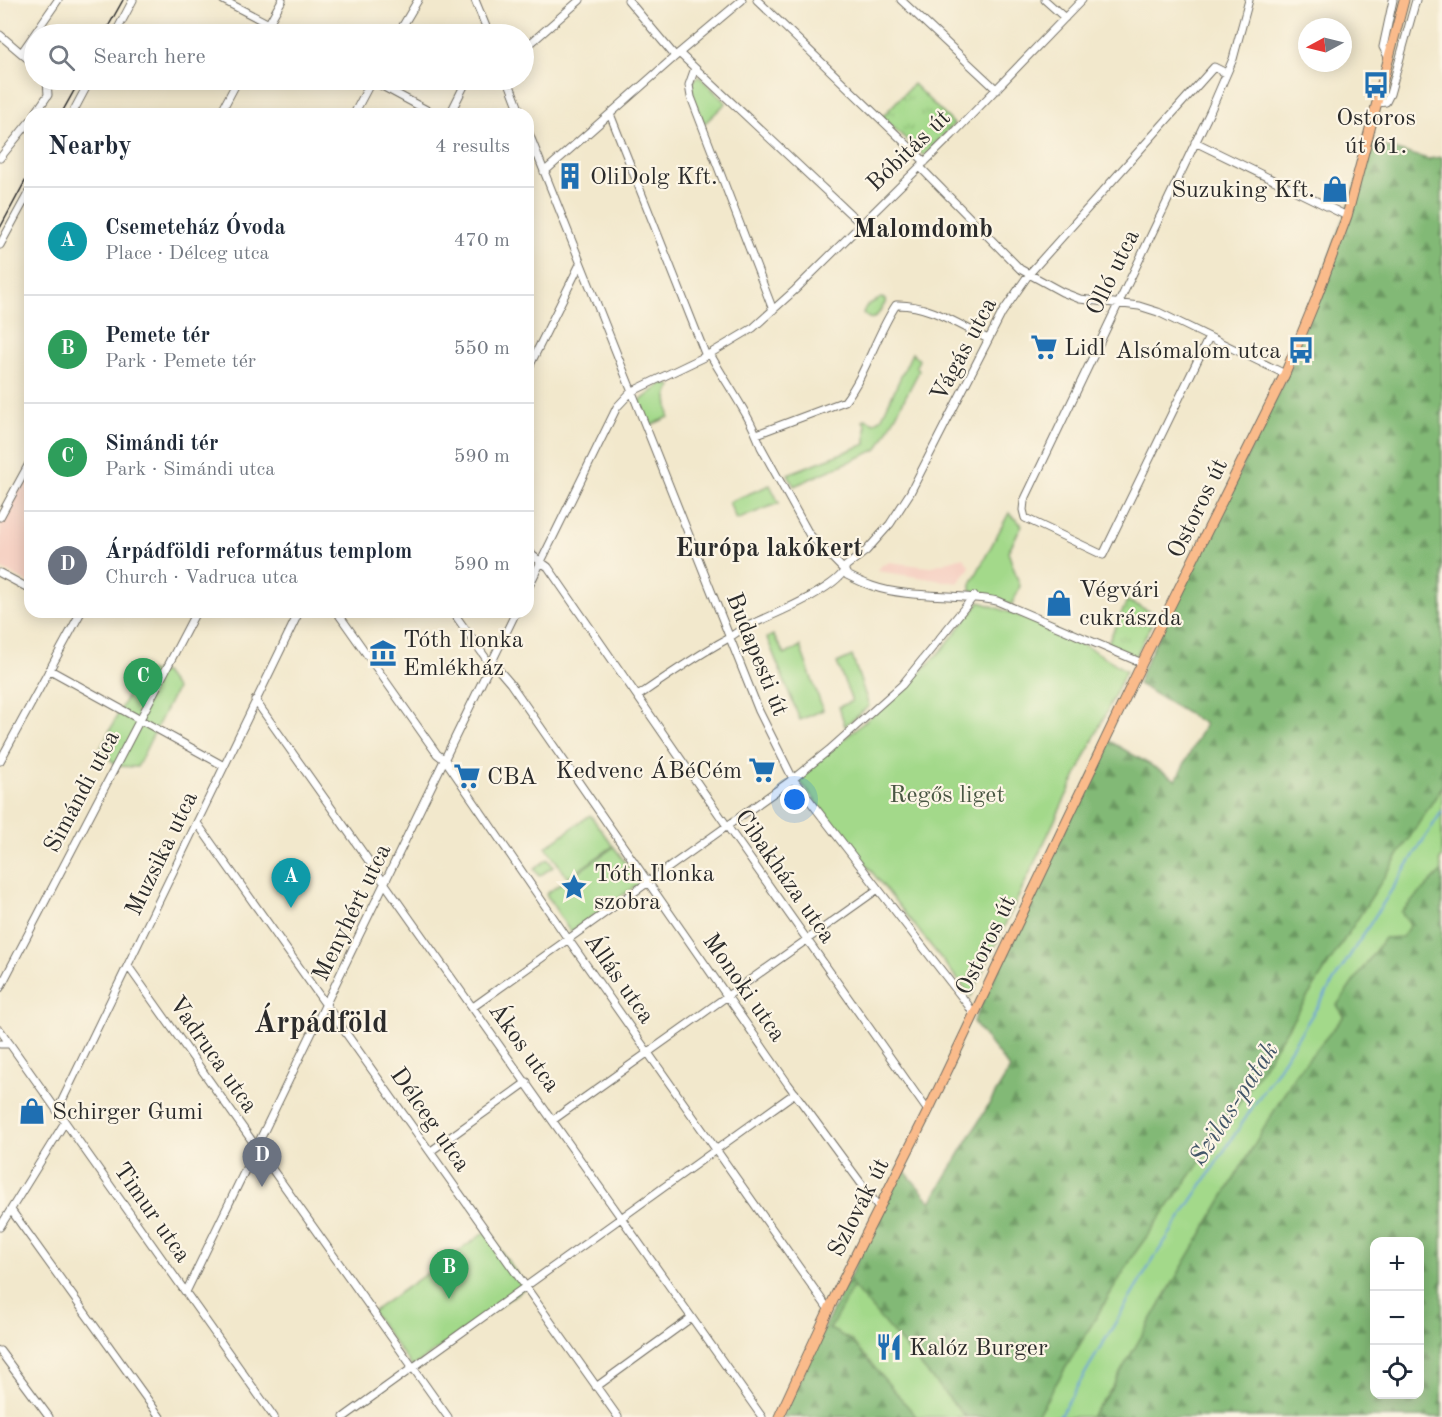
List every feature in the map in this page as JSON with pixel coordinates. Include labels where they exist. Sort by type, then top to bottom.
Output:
[{"type":"main road","name":"Ostoros út","points":[[974,1015],[1142,663],[1285,374],[1347,216],[1404,0]]},
{"type":"main road","name":"Szlovák út","points":[[779,1417],[974,1015]]},
{"type":"street","points":[[41,24],[58,0]]},
{"type":"street","points":[[120,24],[133,0]]},
{"type":"street","points":[[223,0],[268,24],[282,0]]},
{"type":"street","points":[[404,24],[418,0]]},
{"type":"street","points":[[475,0],[485,24]]},
{"type":"street","points":[[534,40],[580,0]]},
{"type":"street","points":[[628,0],[677,55],[695,68],[861,224]]},
{"type":"street","points":[[544,172],[742,0]]},
{"type":"street","points":[[757,0],[922,164],[1020,269],[1062,292],[1080,298],[1139,306],[1158,312],[1285,374]]},
{"type":"street","points":[[901,0],[997,90]]},
{"type":"street","points":[[1045,0],[1065,18]]},
{"type":"street","name":"Bóbitás út","points":[[631,393],[708,355],[746,333],[773,310],[997,90],[1082,0]]},
{"type":"street","points":[[1249,0],[1240,39],[1195,142],[1347,216]]},
{"type":"street","name":"Ostoros út","points":[[1389,59],[1383,47],[1393,0]]},
{"type":"street","name":"Ostoros út","points":[[1378,103],[1386,102],[1390,94],[1416,0]]},
{"type":"street","points":[[0,35],[22,52],[24,49]]},
{"type":"street","name":"Vágás utca","points":[[638,696],[702,652],[747,626],[805,600],[830,584],[845,571],[846,566],[866,551],[890,524],[910,493],[1002,313],[1029,274],[1214,67],[1226,73]]},
{"type":"street","points":[[695,68],[689,84],[691,97],[773,310]]},
{"type":"street","points":[[40,108],[45,101],[48,90]]},
{"type":"street","points":[[75,108],[85,90]]},
{"type":"street","points":[[223,108],[233,90]]},
{"type":"street","points":[[357,108],[367,90]]},
{"type":"street","points":[[390,90],[423,108]]},
{"type":"street","points":[[453,108],[462,90]]},
{"type":"street","points":[[512,90],[519,108]]},
{"type":"street","points":[[610,114],[708,355],[757,434],[761,447],[799,519],[819,546],[847,575],[873,587],[910,593],[974,596],[997,601],[1142,663]]},
{"type":"street","points":[[0,158],[24,128]]},
{"type":"street","name":"Olló utca","points":[[1195,142],[1024,501],[1025,518],[1103,555],[1209,337]]},
{"type":"street","name":"Budapesti út","points":[[534,146],[763,719],[793,779],[974,1015]]},
{"type":"street","points":[[0,245],[24,201]]},
{"type":"street","points":[[534,357],[580,264]]},
{"type":"street","points":[[757,434],[845,401],[853,391],[874,343],[896,304],[910,304],[930,311],[988,339]]},
{"type":"street","points":[[534,576],[617,407],[631,393]]},
{"type":"street","points":[[0,517],[24,473]]},
{"type":"street","name":"Cibakháza utca","points":[[534,555],[548,567],[928,1111]]},
{"type":"street","points":[[0,573],[24,586]]},
{"type":"street","points":[[473,1007],[793,779],[829,750],[902,685],[974,596]]},
{"type":"street","points":[[0,761],[76,618]]},
{"type":"street","name":"Simándi utca","points":[[0,988],[193,618]]},
{"type":"street","name":"Muzsika utca","points":[[57,1111],[296,618]]},
{"type":"street","name":"Állás utca","points":[[341,618],[437,754],[446,761],[829,1310]]},
{"type":"street","name":"Monoki utca","points":[[457,618],[490,664],[510,682],[795,1093],[880,1209]]},
{"type":"street","name":"Menyhért utca","points":[[186,1292],[446,761],[513,618]]},
{"type":"street","points":[[50,670],[224,766]]},
{"type":"street","name":"Ákos utca","points":[[255,700],[762,1417]]},
{"type":"street","name":"Délceg utca","points":[[197,823],[526,1287]]},
{"type":"street","points":[[553,1120],[878,889]]},
{"type":"street","name":"Vadruca utca","points":[[128,966],[412,1367]]},
{"type":"street","name":"Timur utca","points":[[0,1030],[274,1417]]},
{"type":"street","points":[[0,1044],[10,1044]]},
{"type":"street","points":[[431,1151],[527,1082]]},
{"type":"street","points":[[344,1417],[795,1093]]},
{"type":"street","points":[[0,1227],[65,1122]]},
{"type":"street","points":[[11,1210],[160,1417]]},
{"type":"street","points":[[526,1287],[618,1417]]},
{"type":"street","points":[[596,1387],[691,1318]]},
{"type":"street","points":[[0,1351],[49,1417]]},
{"type":"street","points":[[412,1367],[448,1417]]},
{"type":"shaded area","points":[[24,476],[24,581],[0,568],[0,521]]},
{"type":"shaded area","points":[[963,557],[970,567],[958,583],[877,571],[883,564],[889,562],[929,567]]},
{"type":"green space","points":[[697,77],[701,78],[726,103],[704,124],[692,93],[693,82]]},
{"type":"green space","points":[[913,84],[954,124],[924,156],[882,117]]},
{"type":"green space","points":[[1371,143],[1428,159],[1442,157],[1442,787],[1259,1073],[1198,1165],[1135,1253],[1036,1417],[965,1417],[909,1352],[830,1329],[851,1340],[917,1417],[782,1417],[903,1169],[931,1202],[1010,1069],[973,1022],[1108,740],[1176,780],[1205,724],[1138,684],[1145,664],[1287,375]]},
{"type":"green space","points":[[881,298],[886,302],[879,313],[874,318],[867,317],[863,313],[866,307]]},
{"type":"green space","points":[[912,353],[919,360],[916,366],[919,371],[878,449],[794,486],[788,474],[866,444],[866,425],[863,421],[865,419],[874,423],[881,419]]},
{"type":"green space","points":[[663,383],[672,386],[667,396],[669,417],[649,426],[639,402]]},
{"type":"green space","points":[[770,485],[779,503],[736,520],[729,502]]},
{"type":"green space","points":[[1009,513],[1022,525],[1008,552],[1020,586],[1012,605],[971,590],[971,584]]},
{"type":"green space","points":[[1127,601],[1156,614],[1135,658],[1107,645]]},
{"type":"green space","name":"Regős liget","points":[[980,602],[1056,631],[1126,671],[971,996],[797,778],[905,688],[941,651]]},
{"type":"green space","points":[[773,635],[785,655],[800,646],[823,710],[800,720],[767,638]]},
{"type":"green space","points":[[852,656],[869,706],[845,726],[839,707],[852,701],[837,663]]},
{"type":"green space","points":[[140,670],[164,673],[176,689],[137,767],[116,766],[101,748]]},
{"type":"green space","points":[[1442,787],[1442,857],[1440,860],[1442,871],[1401,912],[1410,925],[1402,937],[1384,938],[1337,1005],[1344,1016],[1295,1075],[1112,1388],[1090,1417],[1036,1417],[1135,1253],[1198,1165],[1259,1073]]},
{"type":"green space","points":[[590,815],[613,846],[568,878],[546,847]]},
{"type":"green space","points":[[614,847],[640,883],[570,932],[546,894]]},
{"type":"green space","points":[[548,859],[553,867],[539,876],[534,869]]},
{"type":"green space","points":[[1442,871],[1442,1417],[1090,1417],[1112,1388],[1295,1075],[1344,1016],[1337,1005],[1384,938],[1402,936],[1410,925],[1401,912]]},
{"type":"green space","points":[[487,1231],[526,1287],[412,1367],[372,1312]]},
{"type":"green space","points":[[853,1287],[965,1417],[917,1417],[851,1340],[830,1329]]},
{"type":"waterway","name":"Szilas-patak","points":[[1059,1417],[1154,1258],[1442,811]]},
{"type":"tram line","points":[[110,24],[123,0]]},
{"type":"tram line","points":[[64,108],[74,90]]},
{"type":"tram line","points":[[0,228],[24,183]]},
{"type":"place","name":"Ostoros út 61.","points":[[1376,85]]},
{"type":"place","name":"OliDolg Kft.","points":[[570,176]]},
{"type":"place","name":"Suzuking Kft.","points":[[1335,189]]},
{"type":"place","name":"Lidl","points":[[1044,347]]},
{"type":"place","name":"Alsómalom utca","points":[[1301,350]]},
{"type":"place","name":"Végvári cukrászda","points":[[1059,603]]},
{"type":"place","name":"Tóth Ilonka Emlékház","points":[[383,653]]},
{"type":"place","name":"Simándi tér","points":[[143,708]]},
{"type":"place","name":"Kedvenc ÁBéCém","points":[[762,770]]},
{"type":"place","name":"CBA","points":[[467,776]]},
{"type":"place","name":"Tóth Ilonka szobra","points":[[574,887]]},
{"type":"place","name":"Csemeteház Óvoda","points":[[291,908]]},
{"type":"place","name":"Schirger Gumi","points":[[32,1111]]},
{"type":"place","name":"Árpádföldi református templom","points":[[262,1187]]},
{"type":"place","name":"Pemete tér","points":[[449,1299]]},
{"type":"place","name":"Kalóz Burger","points":[[889,1347]]},
{"type":"district","name":"Malomdomb","points":[[923,228]]},
{"type":"district","name":"Európa lakókert","points":[[769,547]]},
{"type":"district","name":"Árpádföld","points":[[321,1022]]}]
